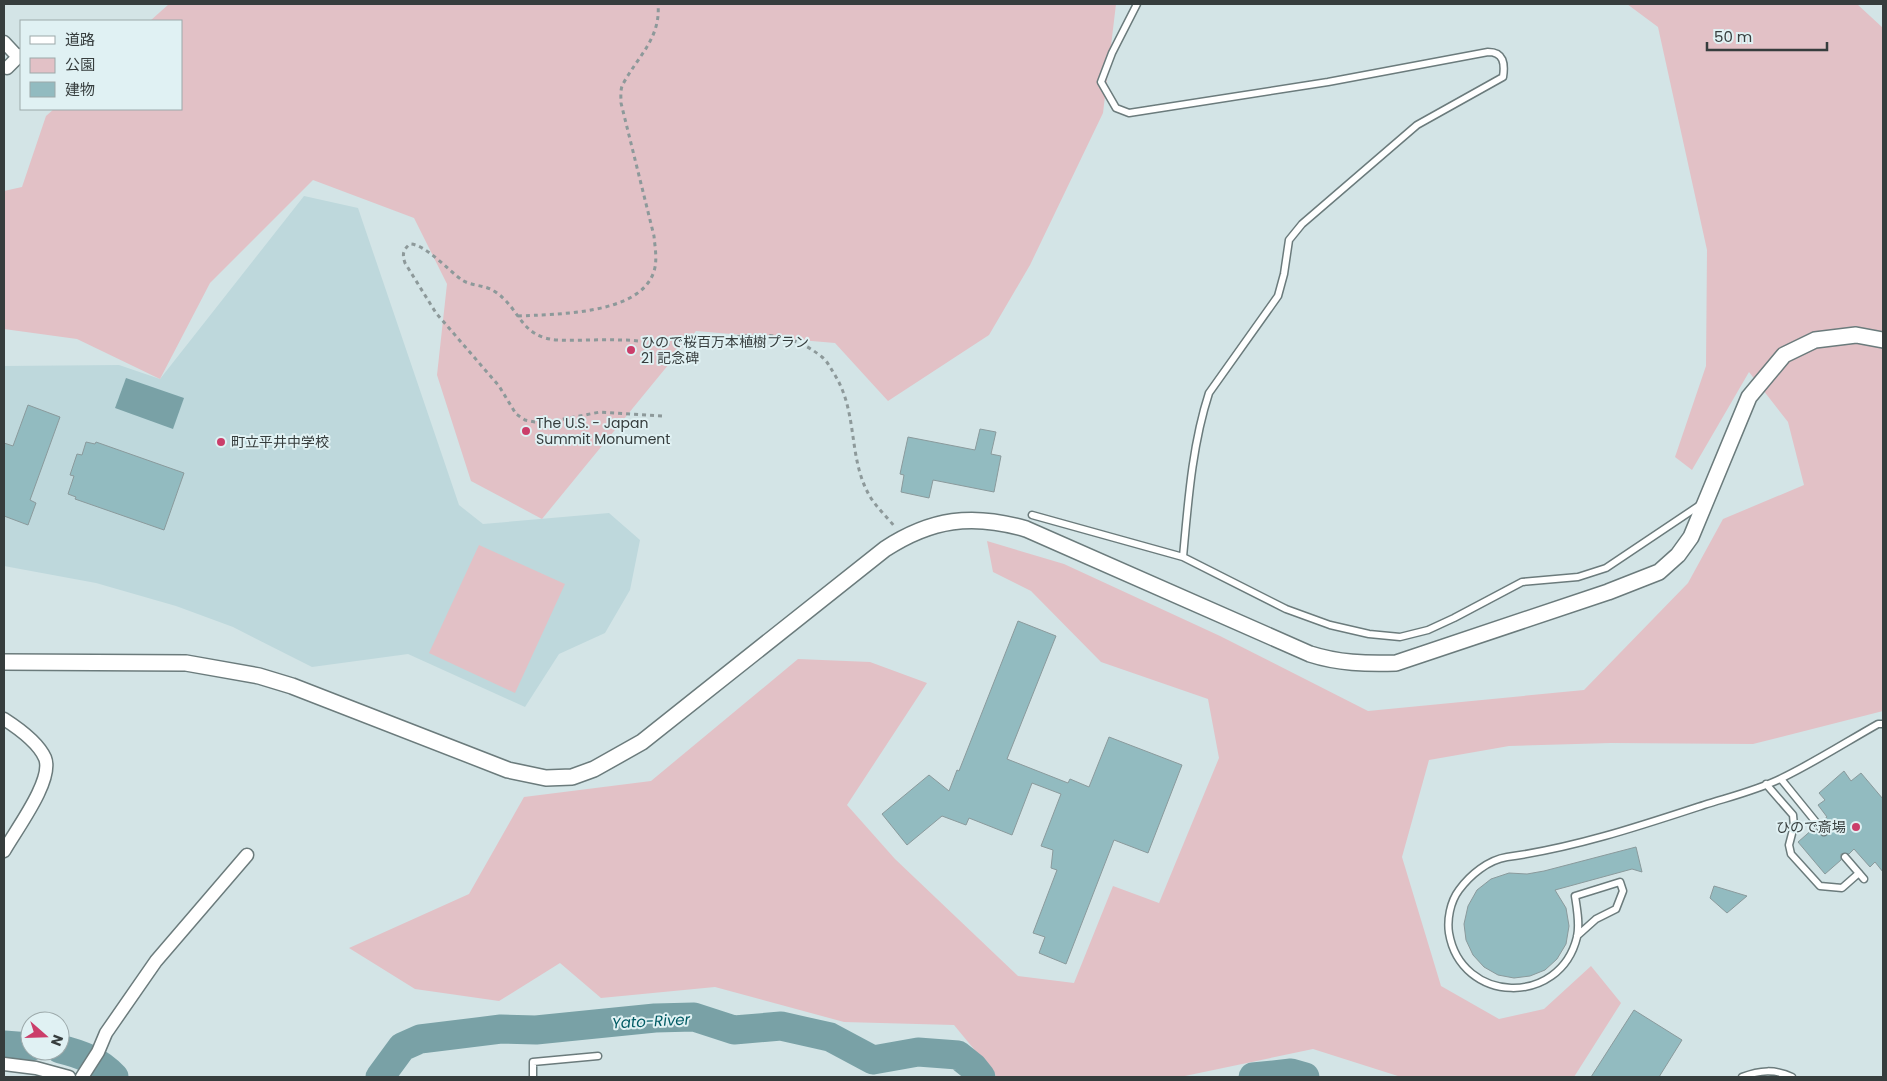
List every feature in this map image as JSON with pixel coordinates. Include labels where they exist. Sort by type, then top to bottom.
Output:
[{"type":"street","points":[[4,42],[20,56],[7,68]]},
{"type":"street","points":[[4,662],[186,663],[260,676],[292,686],[508,770],[546,778],[572,777],[594,769],[642,742],[858,570],[903,538],[927,527],[966,519],[1010,524],[1026,529],[1310,654],[1331,660],[1369,664],[1396,663],[1608,592],[1659,572],[1678,555],[1691,537],[1749,397],[1784,355],[1815,340],[1856,335],[1883,340]]},
{"type":"street","points":[[4,719],[35,743],[46,759],[45,778],[4,851]]},
{"type":"street","points":[[82,1077],[98,1052],[106,1033],[156,961],[247,855]]},
{"type":"street","points":[[4,1064],[36,1068],[68,1077]]},
{"type":"lane","points":[[1137,4],[1112,52],[1101,82],[1116,108],[1129,113],[1328,82],[1488,52],[1495,52],[1501,56],[1505,66],[1503,77],[1417,125],[1302,224],[1289,240],[1284,274],[1278,296],[1209,393],[1203,411],[1189,498],[1183,557]]},
{"type":"lane","points":[[1032,515],[1183,557],[1286,609],[1330,625],[1369,634],[1400,637],[1428,630],[1522,582],[1578,578],[1606,568],[1705,502]]},
{"type":"lane","points":[[1577,936],[1596,919],[1616,909],[1622,891],[1620,882],[1576,896],[1577,936],[1570,952],[1559,970],[1544,981],[1527,988],[1508,988],[1489,984],[1463,966],[1454,953],[1448,924],[1456,894],[1466,881],[1478,870],[1503,858],[1530,854],[1627,831],[1766,784],[1780,779],[1878,724],[1883,724]]},
{"type":"lane","points":[[1780,779],[1824,832]]},
{"type":"lane","points":[[1766,784],[1793,814],[1794,826],[1789,845],[1791,854],[1820,886],[1842,888],[1861,876],[1845,857]]},
{"type":"lane","points":[[533,1077],[534,1062],[598,1056]]},
{"type":"lane","points":[[1742,1077],[1761,1072],[1778,1071],[1792,1077]]},
{"type":"path","points":[[518,316],[610,307],[631,298],[644,287],[653,275],[656,257],[654,236],[621,102],[622,85],[652,41],[656,26],[658,4]]},
{"type":"path","points":[[662,416],[600,412],[554,421],[535,422],[525,420],[516,414],[499,386],[436,313],[410,275],[402,256],[405,248],[410,244],[422,247],[464,281],[492,290],[518,316],[529,331],[540,337],[556,340],[622,340],[675,344],[762,334],[793,339],[808,347],[825,359],[838,379],[847,400],[856,454],[867,492],[903,538]]},
{"type":"shaded area","name":"町立平井中学校","points":[[304,196],[358,208],[459,505],[483,524],[609,513],[640,540],[630,590],[605,633],[559,654],[525,707],[408,654],[312,667],[233,627],[176,606],[96,583],[4,566],[4,366],[119,365],[160,379]]},
{"type":"shaded area","points":[[126,378],[184,398],[173,429],[115,408]]},
{"type":"green space","points":[[169,4],[1116,4],[1103,113],[1030,265],[989,335],[888,401],[835,343],[696,331],[542,519],[471,481],[437,375],[447,284],[414,218],[313,180],[210,283],[160,379],[77,339],[4,329],[4,191],[22,187],[46,116],[53,110],[182,110],[182,20],[151,20]]},
{"type":"green space","points":[[1627,4],[1857,4],[1883,28],[1883,711],[1753,744],[1611,743],[1509,746],[1429,760],[1402,857],[1441,986],[1499,1019],[1544,1009],[1591,966],[1621,1003],[1574,1077],[1401,1077],[1313,1049],[1180,1077],[997,1077],[954,1025],[844,1022],[715,987],[601,998],[560,963],[499,1001],[415,989],[349,948],[469,894],[524,797],[651,781],[798,659],[870,662],[927,683],[847,805],[895,859],[1018,976],[1074,983],[1113,886],[1159,903],[1219,758],[1208,699],[1101,662],[1031,591],[993,572],[987,541],[1064,564],[1220,636],[1368,711],[1584,690],[1688,583],[1723,519],[1804,485],[1788,422],[1749,372],[1692,470],[1675,457],[1706,366],[1707,250],[1658,27]]},
{"type":"green space","points":[[479,545],[565,584],[515,693],[429,653]]},
{"type":"building","points":[[28,405],[60,417],[30,500],[36,503],[28,525],[4,516],[4,443],[13,446]]},
{"type":"building","points":[[980,429],[996,432],[991,454],[1001,456],[994,492],[933,480],[929,498],[901,492],[904,475],[900,474],[908,437],[975,450]]},
{"type":"building","points":[[86,442],[95,444],[96,442],[184,473],[164,530],[75,499],[76,497],[68,494],[74,476],[70,475],[77,454],[82,455]]},
{"type":"building","points":[[1018,621],[1056,636],[1007,759],[1068,783],[1070,779],[1089,787],[1109,737],[1182,765],[1148,853],[1114,840],[1066,964],[1039,953],[1045,937],[1033,933],[1057,870],[1051,868],[1053,850],[1041,846],[1061,794],[1032,783],[1012,835],[969,818],[966,825],[942,816],[907,845],[882,814],[929,775],[949,791],[957,770],[959,771]]},
{"type":"building","name":"ひので斎場","points":[[1844,771],[1851,781],[1861,773],[1883,799],[1883,872],[1875,862],[1870,867],[1854,849],[1849,854],[1841,854],[1841,860],[1825,874],[1798,842],[1814,828],[1822,836],[1828,834],[1828,829],[1822,821],[1827,817],[1818,805],[1825,800],[1819,793]]},
{"type":"building","points":[[1636,847],[1642,872],[1632,869],[1555,890],[1566,908],[1569,926],[1566,944],[1557,959],[1545,970],[1530,976],[1514,978],[1498,975],[1484,967],[1473,955],[1466,940],[1464,924],[1468,906],[1477,890],[1491,879],[1509,873],[1527,874],[1544,871]]},
{"type":"building","points":[[1714,886],[1747,896],[1727,913],[1710,898]]},
{"type":"building","points":[[1634,1010],[1682,1040],[1659,1077],[1591,1077]]},
{"type":"waterway","name":"Yato-River","points":[[380,1077],[402,1047],[420,1039],[501,1029],[536,1030],[655,1018],[694,1017],[734,1030],[781,1026],[830,1037],[873,1060],[918,1052],[958,1055],[973,1067],[981,1077]]},
{"type":"waterway","name":"Yato-River","points":[[4,1045],[20,1046]]},
{"type":"waterway","name":"Yato-River","points":[[70,1052],[89,1059],[114,1077]]},
{"type":"waterway","name":"Yato-River","points":[[1253,1077],[1291,1073],[1305,1077]]},
{"type":"place","name":"ひので桜百万本植樹プラン 21 記念碑","points":[[631,350]]},
{"type":"place","name":"The U.S. - Japan Summit Monument","points":[[526,431]]},
{"type":"place","name":"町立平井中学校","points":[[221,442]]},
{"type":"place","name":"ひので斎場","points":[[1856,827]]}]
